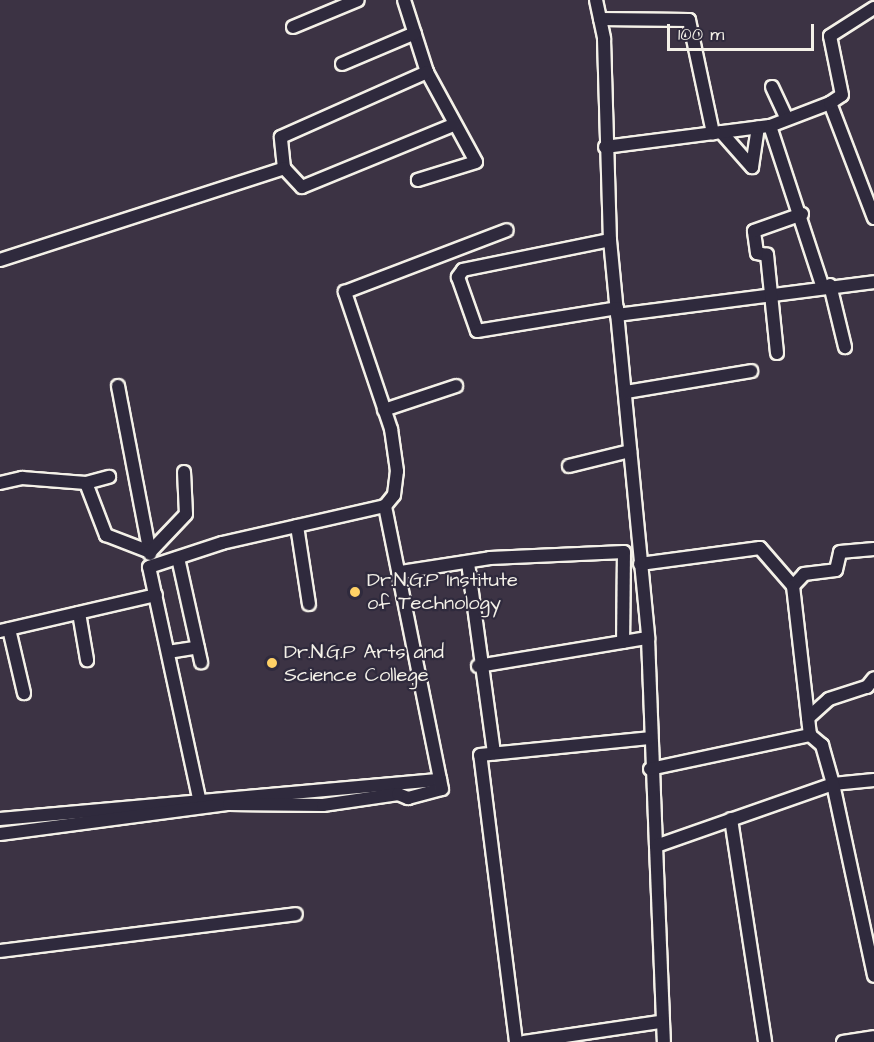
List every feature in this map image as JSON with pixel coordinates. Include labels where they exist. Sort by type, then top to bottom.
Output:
[{"type":"street","points":[[293,27],[358,0]]},
{"type":"street","points":[[404,0],[428,72],[453,125],[476,162],[418,180]]},
{"type":"street","points":[[596,0],[600,19],[610,240],[648,638],[649,738],[656,846],[660,1022],[664,1042]]},
{"type":"street","points":[[605,147],[764,126],[785,115],[830,103],[842,95],[830,36],[874,4]]},
{"type":"street","points":[[600,19],[689,20],[717,133],[752,167],[764,126]]},
{"type":"street","points":[[342,64],[415,33]]},
{"type":"street","points":[[428,72],[281,137],[285,168],[302,187],[453,125]]},
{"type":"street","points":[[772,87],[785,115]]},
{"type":"street","points":[[830,103],[874,218]]},
{"type":"street","points":[[764,126],[802,214],[845,347]]},
{"type":"street","points":[[0,260],[285,168]]},
{"type":"street","points":[[777,353],[767,255],[757,253],[754,231],[802,214]]},
{"type":"street","points":[[150,567],[297,526],[385,506],[394,495],[397,471],[384,410],[345,292],[507,230]]},
{"type":"street","points":[[610,240],[463,270],[459,277],[477,331],[826,285],[874,282]]},
{"type":"street","points":[[626,392],[751,372]]},
{"type":"street","points":[[118,386],[150,552],[150,567],[199,798]]},
{"type":"street","points":[[384,410],[456,386]]},
{"type":"street","points":[[568,466],[630,451]]},
{"type":"street","points":[[150,552],[186,514],[184,472]]},
{"type":"street","points":[[0,483],[22,478],[86,483],[109,477]]},
{"type":"street","points":[[86,483],[106,535],[150,552]]},
{"type":"street","points":[[0,834],[229,804],[323,804],[398,794],[408,798],[434,795],[442,789],[401,572],[385,506]]},
{"type":"street","points":[[297,526],[309,604]]},
{"type":"street","points":[[640,564],[760,548],[793,586],[810,735],[822,745],[833,784],[874,976]]},
{"type":"street","points":[[401,572],[468,564],[624,552],[623,642]]},
{"type":"street","points":[[793,586],[804,574],[836,570],[840,552],[873,553]]},
{"type":"street","points":[[178,558],[201,662]]},
{"type":"street","points":[[468,564],[478,666],[494,753]]},
{"type":"street","points":[[24,693],[5,630],[156,595]]},
{"type":"street","points":[[79,613],[87,660]]},
{"type":"street","points":[[478,666],[648,638]]},
{"type":"street","points":[[168,652],[198,647]]},
{"type":"street","points":[[808,718],[829,699],[867,687],[874,678]]},
{"type":"street","points":[[650,769],[810,735]]},
{"type":"street","points":[[516,1042],[480,755],[649,738]]},
{"type":"street","points":[[0,819],[199,798],[440,780]]},
{"type":"street","points":[[656,846],[833,784],[874,780]]},
{"type":"street","points":[[731,819],[765,1042]]},
{"type":"street","points":[[0,951],[296,914]]},
{"type":"street","points":[[524,1042],[660,1022]]},
{"type":"street","points":[[843,1042],[874,1037]]},
{"type":"place","name":"Dr.N.G.P Institute of Technology","points":[[355,592]]},
{"type":"place","name":"Dr.N.G.P Arts and Science College","points":[[272,663]]}]
